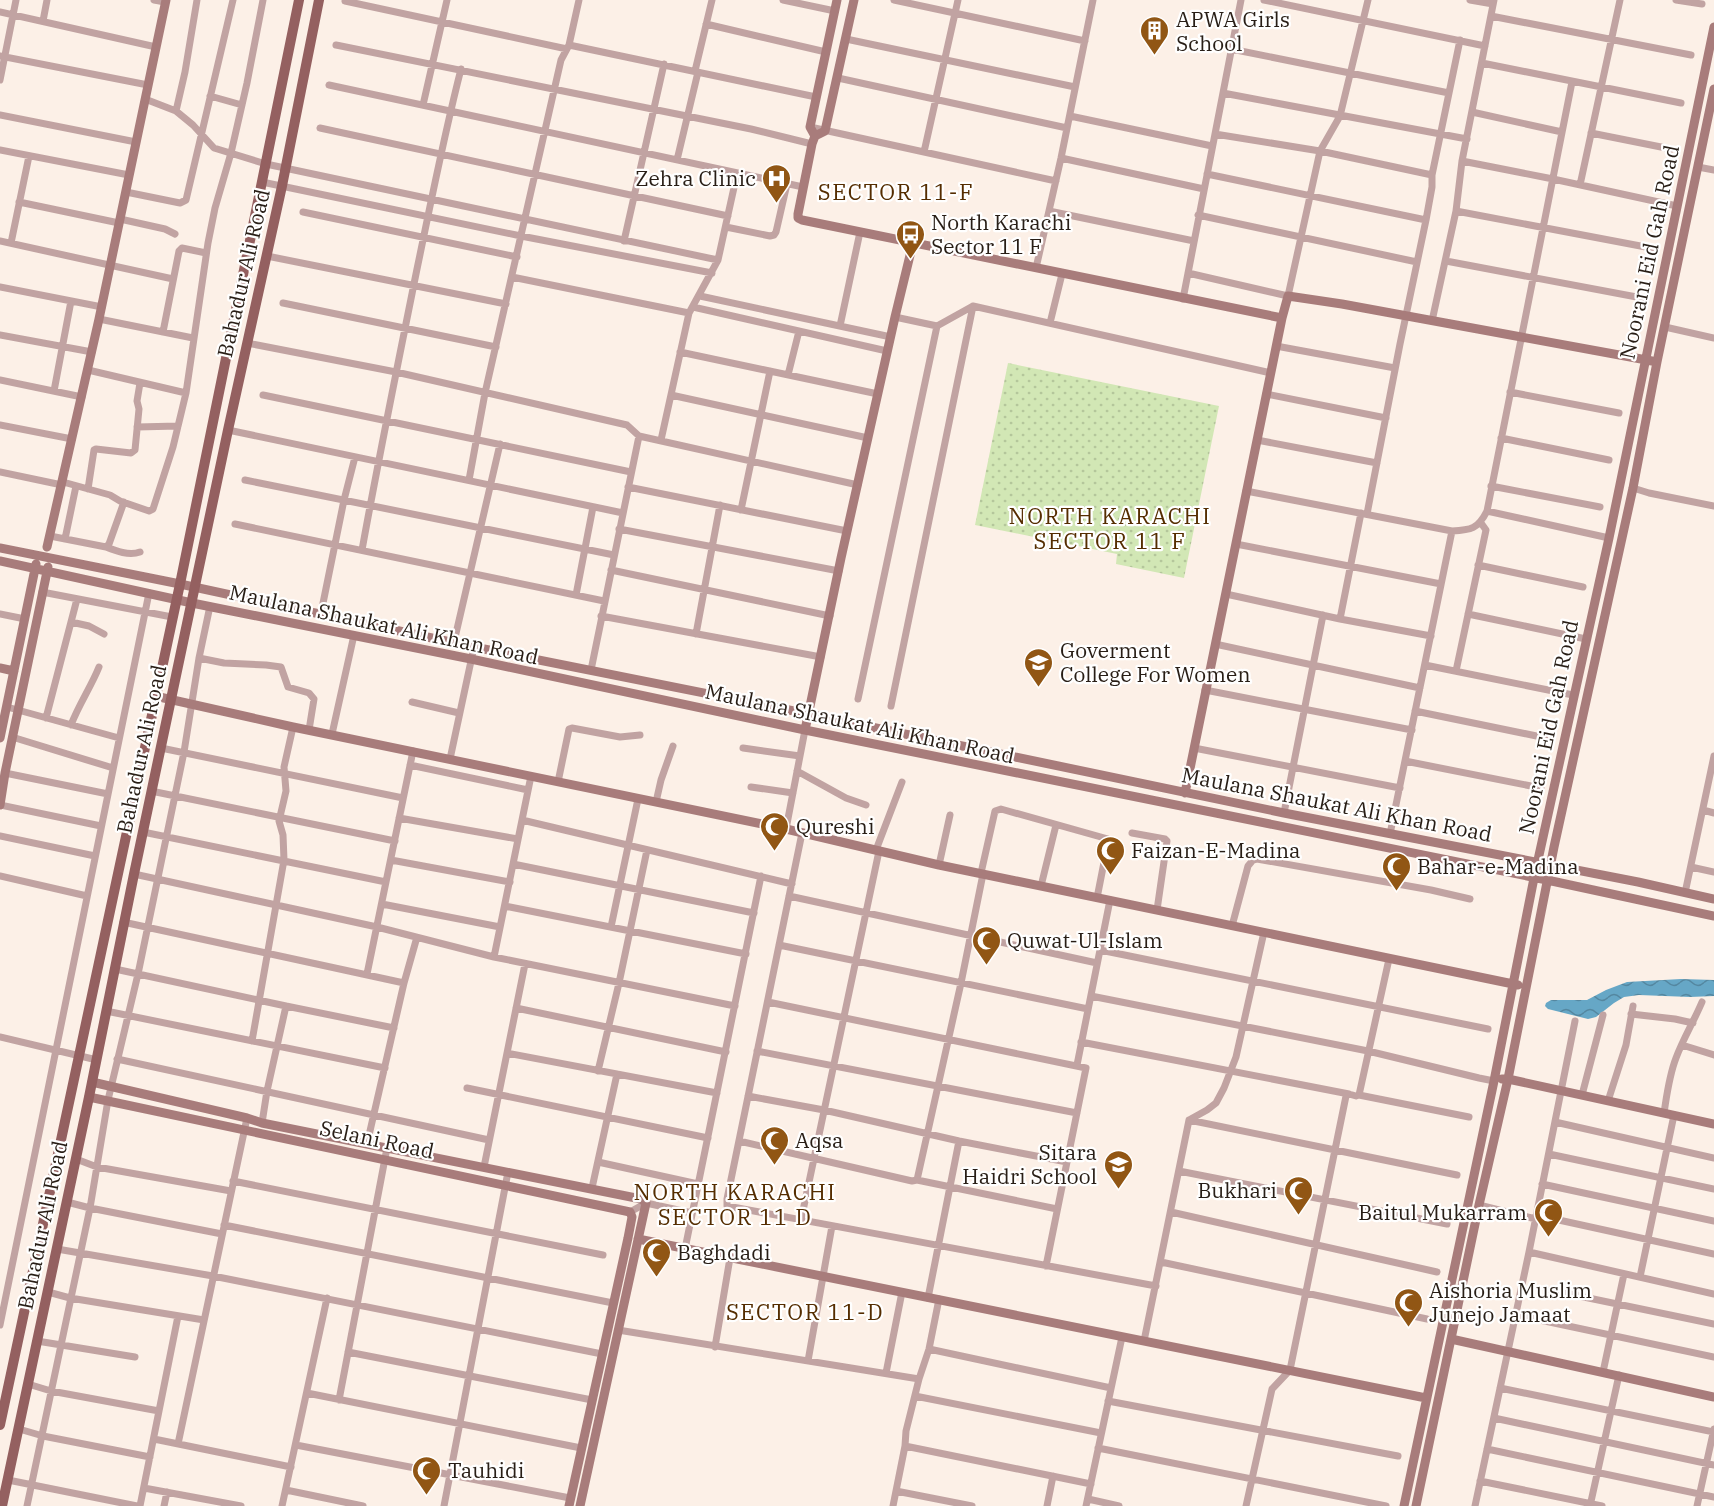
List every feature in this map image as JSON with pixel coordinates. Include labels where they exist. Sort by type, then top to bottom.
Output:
[{"type":"main road","name":"Bahadur Ali Road","points":[[0,1425],[180,584],[300,0]]},
{"type":"main road","name":"Bahadur Ali Road","points":[[2,1506],[97,1060],[123,922],[286,168],[319,0]]},
{"type":"street","points":[[0,80],[2,56],[16,0]]},
{"type":"street","points":[[43,21],[47,0]]},
{"type":"street","points":[[101,826],[0,805],[50,559],[47,548],[102,307],[166,1],[154,0]]},
{"type":"street","points":[[176,111],[197,0]]},
{"type":"street","points":[[126,192],[180,203],[186,200],[233,0]]},
{"type":"street","points":[[0,471],[76,486],[110,495],[149,511],[153,509],[173,447],[186,393],[206,253],[215,208],[242,105],[263,0]]},
{"type":"street","points":[[423,105],[447,0]]},
{"type":"street","points":[[469,480],[485,393],[561,60],[568,46],[578,0]]},
{"type":"street","points":[[677,160],[712,0]]},
{"type":"street","points":[[783,0],[835,11]]},
{"type":"street","points":[[837,0],[816,97],[798,218],[1282,318]]},
{"type":"street","points":[[825,131],[854,0]]},
{"type":"street","points":[[894,0],[1085,41]]},
{"type":"street","points":[[924,152],[958,0]]},
{"type":"street","points":[[1036,268],[1093,0]]},
{"type":"street","points":[[1183,299],[1241,0]]},
{"type":"street","points":[[1264,0],[1485,46]]},
{"type":"street","points":[[1185,793],[1270,373],[1300,237],[1320,152],[1340,116],[1368,0]]},
{"type":"street","points":[[1432,321],[1456,212],[1462,161],[1494,2],[1470,0]]},
{"type":"street","points":[[1580,185],[1620,0]]},
{"type":"street","points":[[1676,0],[1702,4]]},
{"type":"street","points":[[345,1],[442,22],[664,64],[816,97]]},
{"type":"street","points":[[0,12],[156,47]]},
{"type":"street","points":[[1491,16],[1691,55]]},
{"type":"street","points":[[706,24],[825,52]]},
{"type":"street","name":"Noorani Eid Gah Road","points":[[1404,1506],[1494,1081],[1534,878],[1609,538],[1714,27]]},
{"type":"street","points":[[846,39],[1076,87]]},
{"type":"street","points":[[1340,619],[1377,463],[1426,220],[1432,187],[1431,175],[1460,40]]},
{"type":"street","points":[[336,45],[687,116],[812,136],[825,131],[1056,182]]},
{"type":"street","points":[[1232,49],[1449,93]]},
{"type":"street","points":[[2,56],[148,85]]},
{"type":"street","points":[[1482,63],[1682,103]]},
{"type":"street","points":[[624,241],[664,64]]},
{"type":"street","points":[[362,550],[396,372],[460,69]]},
{"type":"street","points":[[838,78],[1067,128]]},
{"type":"street","points":[[1246,491],[1452,531],[1470,530],[1481,522],[1486,511],[1572,82]]},
{"type":"street","points":[[329,85],[803,187]]},
{"type":"street","name":"Noorani Eid Gah Road","points":[[1416,1506],[1479,1205],[1508,1079],[1547,880],[1632,488],[1714,89]]},
{"type":"street","points":[[1223,93],[1467,139]]},
{"type":"street","points":[[210,96],[242,105]]},
{"type":"street","points":[[145,99],[176,111],[214,148],[266,164],[718,260]]},
{"type":"street","points":[[1472,112],[1562,132]]},
{"type":"street","points":[[0,115],[136,142]]},
{"type":"street","points":[[1070,116],[1212,146]]},
{"type":"street","points":[[320,128],[728,216]]},
{"type":"street","points":[[1591,133],[1671,149]]},
{"type":"street","points":[[1215,134],[1320,152],[1431,175]]},
{"type":"street","points":[[0,150],[129,175]]},
{"type":"street","points":[[11,243],[29,156]]},
{"type":"street","points":[[1061,158],[1204,189]]},
{"type":"street","points":[[1462,161],[1677,207]]},
{"type":"street","points":[[1698,167],[1714,170]]},
{"type":"street","points":[[661,440],[691,310],[718,260],[737,174]]},
{"type":"street","points":[[1207,174],[1426,220]]},
{"type":"street","points":[[262,182],[712,273]]},
{"type":"street","points":[[726,227],[774,236],[787,184]]},
{"type":"street","points":[[20,202],[165,229],[174,234]]},
{"type":"street","points":[[1049,211],[1194,241]]},
{"type":"street","points":[[303,212],[517,257]]},
{"type":"street","points":[[1456,212],[1651,248]]},
{"type":"street","points":[[1198,215],[1417,262]]},
{"type":"street","points":[[840,326],[860,232]]},
{"type":"street","points":[[0,241],[173,279]]},
{"type":"street","points":[[786,830],[839,571],[913,243]]},
{"type":"street","points":[[163,332],[180,250],[182,248],[206,253]]},
{"type":"street","points":[[267,256],[506,304]]},
{"type":"street","points":[[1446,261],[1642,298]]},
{"type":"street","points":[[1188,273],[1288,296],[1657,362]]},
{"type":"street","points":[[1050,323],[1062,274]]},
{"type":"street","points":[[512,277],[799,331],[887,351]]},
{"type":"street","points":[[0,287],[102,307]]},
{"type":"street","points":[[700,296],[891,337]]},
{"type":"street","points":[[54,391],[72,301]]},
{"type":"street","points":[[283,303],[496,347]]},
{"type":"street","points":[[895,317],[937,326],[973,306],[1270,373]]},
{"type":"street","points":[[891,706],[973,306]]},
{"type":"street","points":[[99,319],[194,338]]},
{"type":"street","points":[[858,699],[937,326]]},
{"type":"street","points":[[1665,327],[1714,338]]},
{"type":"street","points":[[788,375],[799,331]]},
{"type":"street","points":[[0,335],[92,352]]},
{"type":"street","points":[[247,343],[396,372],[627,425],[639,436],[858,485]]},
{"type":"street","points":[[1276,346],[1395,368]]},
{"type":"street","points":[[680,352],[878,394]]},
{"type":"street","points":[[88,370],[186,393]]},
{"type":"street","points":[[741,510],[770,371]]},
{"type":"street","points":[[0,380],[82,397]]},
{"type":"street","points":[[87,489],[94,450],[134,452],[140,383]]},
{"type":"street","points":[[1510,392],[1619,413]]},
{"type":"street","points":[[1266,394],[1386,418]]},
{"type":"street","points":[[263,395],[631,472]]},
{"type":"street","points":[[670,395],[868,438]]},
{"type":"street","points":[[0,425],[72,439]]},
{"type":"street","points":[[137,427],[178,426]]},
{"type":"street","points":[[228,430],[622,513]]},
{"type":"street","points":[[591,670],[639,436]]},
{"type":"street","points":[[1501,438],[1609,460]]},
{"type":"street","points":[[1257,440],[1377,463]]},
{"type":"street","points":[[454,642],[500,444]]},
{"type":"street","points":[[321,613],[334,544],[355,457]]},
{"type":"street","points":[[245,480],[614,555]]},
{"type":"street","points":[[65,540],[76,486]]},
{"type":"street","points":[[1491,486],[1600,507]]},
{"type":"street","points":[[628,487],[848,531]]},
{"type":"street","points":[[1632,488],[1714,506]]},
{"type":"street","points":[[106,547],[124,502]]},
{"type":"street","points":[[696,634],[720,505]]},
{"type":"street","points":[[576,595],[593,507]]},
{"type":"street","points":[[1486,511],[1609,538]]},
{"type":"street","points":[[1456,671],[1486,530],[1481,522]]},
{"type":"street","points":[[235,524],[604,600]]},
{"type":"street","points":[[619,529],[839,571]]},
{"type":"street","points":[[1390,834],[1452,531]]},
{"type":"street","points":[[50,536],[106,547],[124,553],[140,552]]},
{"type":"street","points":[[1236,544],[1441,584]]},
{"type":"street","name":"Maulana Shaukat Ali Khan Road","points":[[0,548],[1185,793],[1538,861],[1714,899]]},
{"type":"street","points":[[0,738],[37,556],[47,548]]},
{"type":"street","name":"Maulana Shaukat Ali Khan Road","points":[[0,561],[805,730],[1714,916]]},
{"type":"street","points":[[1478,565],[1583,587]]},
{"type":"street","points":[[610,570],[830,616]]},
{"type":"street","points":[[42,592],[172,617]]},
{"type":"street","points":[[0,1325],[149,593]]},
{"type":"street","points":[[1226,594],[1431,636]]},
{"type":"street","points":[[46,718],[77,599]]},
{"type":"street","points":[[27,1506],[90,1208],[108,1100],[138,974],[184,752],[210,606]]},
{"type":"street","points":[[0,614],[25,618]]},
{"type":"street","points":[[1468,614],[1586,639]]},
{"type":"street","points":[[1284,813],[1323,615]]},
{"type":"street","points":[[601,616],[821,657]]},
{"type":"street","points":[[71,621],[89,626],[104,634]]},
{"type":"street","points":[[332,734],[354,635]]},
{"type":"street","points":[[1215,644],[1420,688]]},
{"type":"street","points":[[450,759],[474,647]]},
{"type":"street","points":[[200,658],[224,663],[266,664],[281,667],[288,687],[309,693],[314,699],[309,730]]},
{"type":"street","points":[[1425,665],[1573,695]]},
{"type":"street","points":[[71,725],[99,667]]},
{"type":"street","points":[[0,668],[14,671]]},
{"type":"street","points":[[1205,690],[1412,730]]},
{"type":"street","points":[[155,696],[802,833],[939,865],[1527,987]]},
{"type":"street","points":[[412,702],[459,713]]},
{"type":"street","points":[[4,713],[18,710],[119,738]]},
{"type":"street","points":[[1415,711],[1551,739]]},
{"type":"street","points":[[252,1041],[284,860],[283,835],[279,818],[286,791],[284,773],[293,727]]},
{"type":"street","points":[[558,782],[569,729],[620,737],[640,735]]},
{"type":"street","points":[[12,737],[113,768]]},
{"type":"street","points":[[656,802],[673,746]]},
{"type":"street","points":[[160,748],[403,798]]},
{"type":"street","points":[[743,748],[800,756]]},
{"type":"street","points":[[1194,748],[1400,788]]},
{"type":"street","points":[[367,974],[413,751]]},
{"type":"street","points":[[1685,893],[1714,756]]},
{"type":"street","points":[[1405,761],[1541,788]]},
{"type":"street","points":[[410,765],[528,790]]},
{"type":"street","points":[[797,771],[846,798],[866,805]]},
{"type":"street","points":[[5,772],[108,794]]},
{"type":"street","points":[[494,957],[531,776]]},
{"type":"street","points":[[801,1220],[878,850],[902,782]]},
{"type":"street","points":[[751,787],[793,793]]},
{"type":"street","points":[[151,791],[395,841]]},
{"type":"street","points":[[611,927],[638,799]]},
{"type":"street","points":[[917,1180],[962,983],[996,809],[1108,840],[1097,898]]},
{"type":"street","points":[[1703,810],[1714,813]]},
{"type":"street","points":[[939,865],[950,815]]},
{"type":"street","points":[[399,818],[518,839]]},
{"type":"street","points":[[522,820],[792,884]]},
{"type":"street","points":[[1041,886],[1056,825]]},
{"type":"street","points":[[143,832],[386,882]]},
{"type":"street","points":[[802,833],[747,1096],[727,1206],[1156,1286]]},
{"type":"street","points":[[1132,833],[1167,841],[1157,910]]},
{"type":"street","points":[[0,836],[95,856]]},
{"type":"street","points":[[598,1071],[647,850]]},
{"type":"street","points":[[1232,926],[1248,866],[1257,859],[1470,899]]},
{"type":"street","points":[[391,860],[510,882]]},
{"type":"street","points":[[513,864],[754,913]]},
{"type":"street","points":[[1691,867],[1714,872]]},
{"type":"street","points":[[134,874],[377,927],[525,964],[735,1006]]},
{"type":"street","points":[[0,876],[87,896]]},
{"type":"street","points":[[685,1249],[761,876]]},
{"type":"street","points":[[789,897],[1098,963]]},
{"type":"street","points":[[1077,1065],[1110,900]]},
{"type":"street","points":[[382,904],[501,927]]},
{"type":"street","points":[[505,906],[746,954]]},
{"type":"street","points":[[123,922],[404,983]]},
{"type":"street","points":[[1189,1120],[1216,1103],[1224,1088],[1236,1057],[1264,932]]},
{"type":"street","points":[[367,1144],[404,983],[417,937]]},
{"type":"street","points":[[779,945],[1088,1009]]},
{"type":"street","points":[[1100,950],[1488,1029]]},
{"type":"street","points":[[1359,1095],[1389,959]]},
{"type":"street","points":[[484,1167],[525,964]]},
{"type":"street","points":[[115,969],[394,1028]]},
{"type":"street","points":[[1091,996],[1243,1025],[1494,1081],[1508,1079],[1714,1124]]},
{"type":"street","points":[[768,1002],[1086,1068],[1046,1266]]},
{"type":"street","points":[[1640,1277],[1667,1147],[1670,1079],[1682,1045],[1702,1002]]},
{"type":"street","points":[[262,1123],[286,1006]]},
{"type":"street","points":[[516,1008],[726,1052]]},
{"type":"street","points":[[1608,1101],[1626,1045],[1632,1010],[1693,1023]]},
{"type":"street","points":[[106,1011],[385,1068]]},
{"type":"street","points":[[1582,1095],[1603,1015]]},
{"type":"street","points":[[1475,1506],[1575,1021]]},
{"type":"street","points":[[0,1037],[97,1060]]},
{"type":"street","points":[[1081,1042],[1469,1117]]},
{"type":"street","points":[[1682,1045],[1714,1055]]},
{"type":"street","points":[[757,1051],[1077,1113]]},
{"type":"street","points":[[507,1053],[717,1094]]},
{"type":"street","points":[[117,1059],[489,1140]]},
{"type":"street","points":[[592,1188],[617,1074]]},
{"type":"street","name":"Selani Road","points":[[92,1082],[262,1123],[592,1188],[641,1199],[646,1203]]},
{"type":"street","points":[[467,1088],[708,1137]]},
{"type":"street","points":[[1246,1506],[1272,1389],[1290,1370],[1346,1096],[1349,1094]]},
{"type":"street","points":[[747,1096],[824,1110],[959,1142],[1067,1162]]},
{"type":"street","name":"Selani Road","points":[[89,1097],[630,1212]]},
{"type":"street","points":[[178,1444],[247,1118]]},
{"type":"street","points":[[1189,1120],[1457,1175]]},
{"type":"street","points":[[1144,1341],[1189,1120]]},
{"type":"street","points":[[1555,1122],[1714,1158]]},
{"type":"street","points":[[739,1141],[912,1181],[917,1180],[1058,1209]]},
{"type":"street","points":[[928,1298],[959,1142]]},
{"type":"street","points":[[339,1400],[387,1148]]},
{"type":"street","points":[[1549,1154],[1714,1189]]},
{"type":"street","points":[[76,1159],[97,1167],[231,1191]]},
{"type":"street","points":[[598,1162],[698,1184]]},
{"type":"street","points":[[444,1506],[508,1172]]},
{"type":"street","points":[[1179,1172],[1447,1224]]},
{"type":"street","points":[[233,1181],[603,1255]]},
{"type":"street","points":[[1542,1184],[1714,1221]]},
{"type":"street","points":[[67,1202],[222,1234]]},
{"type":"street","points":[[580,1506],[618,1330],[633,1238],[630,1212],[646,1203],[692,1213]]},
{"type":"street","points":[[296,1444],[570,1502],[613,1303],[646,1203]]},
{"type":"street","points":[[1479,1205],[1714,1254]]},
{"type":"street","points":[[1171,1212],[1437,1272]]},
{"type":"street","points":[[224,1225],[613,1303]]},
{"type":"street","points":[[808,1361],[832,1226]]},
{"type":"street","points":[[633,1238],[1426,1398]]},
{"type":"street","points":[[57,1249],[213,1276],[602,1354]]},
{"type":"street","points":[[1529,1252],[1714,1294]]},
{"type":"street","points":[[715,1347],[730,1258]]},
{"type":"street","points":[[1161,1262],[1427,1318]]},
{"type":"street","points":[[1603,1372],[1624,1274]]},
{"type":"street","points":[[1550,1290],[1714,1324]]},
{"type":"street","points":[[48,1292],[70,1298],[204,1320]]},
{"type":"street","points":[[886,1373],[902,1292]]},
{"type":"street","points":[[282,1506],[327,1298]]},
{"type":"street","points":[[893,1506],[906,1446],[906,1431],[929,1349],[939,1299]]},
{"type":"street","points":[[1516,1315],[1714,1357]]},
{"type":"street","points":[[8,1480],[139,1506],[178,1316]]},
{"type":"street","points":[[618,1330],[919,1379]]},
{"type":"street","points":[[1119,1506],[1087,1503],[1122,1336]]},
{"type":"street","points":[[1451,1339],[1714,1397]]},
{"type":"street","points":[[37,1341],[135,1358]]},
{"type":"street","points":[[929,1349],[1111,1388]]},
{"type":"street","points":[[348,1352],[592,1400]]},
{"type":"street","points":[[1591,1505],[1619,1375]]},
{"type":"street","points":[[28,1384],[51,1391],[159,1411]]},
{"type":"street","points":[[1500,1388],[1714,1431],[1710,1464],[1697,1506]]},
{"type":"street","points":[[307,1393],[581,1448]]},
{"type":"street","points":[[915,1396],[1101,1433]]},
{"type":"street","points":[[1108,1401],[1398,1456]]},
{"type":"street","points":[[1494,1418],[1710,1464]]},
{"type":"street","points":[[19,1430],[150,1457]]},
{"type":"street","points":[[154,1440],[291,1467]]},
{"type":"street","points":[[906,1446],[1091,1484]]},
{"type":"street","points":[[1098,1448],[1386,1506]]},
{"type":"street","points":[[1487,1449],[1714,1497]]},
{"type":"street","points":[[1047,1506],[1053,1476]]},
{"type":"street","points":[[1480,1480],[1602,1506]]},
{"type":"street","points":[[144,1488],[241,1506]]},
{"type":"street","points":[[286,1490],[363,1506]]},
{"type":"street","points":[[896,1491],[972,1506]]},
{"type":"street","points":[[164,1506],[167,1492]]},
{"type":"green space","points":[[1008,363],[1219,406],[1184,578],[1116,564],[1117,554],[975,525]]},
{"type":"water","points":[[1714,980],[1714,996],[1639,995],[1624,997],[1596,1017],[1588,1019],[1548,1009],[1545,1006],[1551,1000],[1587,1000],[1627,982]]},
{"type":"place","name":"APWA Girls School","points":[[1155,56]]},
{"type":"place","name":"Zehra Clinic","points":[[777,204]]},
{"type":"place","name":"North Karachi Sector 11 F","points":[[910,260]]},
{"type":"place","name":"Goverment College For Women","points":[[1039,688]]},
{"type":"place","name":"Qureshi","points":[[775,852]]},
{"type":"place","name":"Faizan-E-Madina","points":[[1110,876]]},
{"type":"place","name":"Bahar-e-Madina","points":[[1396,892]]},
{"type":"place","name":"Quwat-Ul-Islam","points":[[986,966]]},
{"type":"place","name":"Aqsa","points":[[774,1166]]},
{"type":"place","name":"Sitara Haidri School","points":[[1118,1190]]},
{"type":"place","name":"Bukhari","points":[[1298,1216]]},
{"type":"place","name":"Baitul Mukarram","points":[[1548,1238]]},
{"type":"place","name":"Baghdadi","points":[[656,1278]]},
{"type":"place","name":"Aishoria Muslim Junejo Jamaat","points":[[1408,1328]]},
{"type":"place","name":"Tauhidi","points":[[427,1496]]},
{"type":"district","name":"SECTOR 11-F","points":[[896,191]]},
{"type":"district","name":"NORTH KARACHI SECTOR 11 F","points":[[1110,528]]},
{"type":"district","name":"NORTH KARACHI SECTOR 11 D","points":[[735,1204]]},
{"type":"district","name":"SECTOR 11-D","points":[[805,1311]]}]
